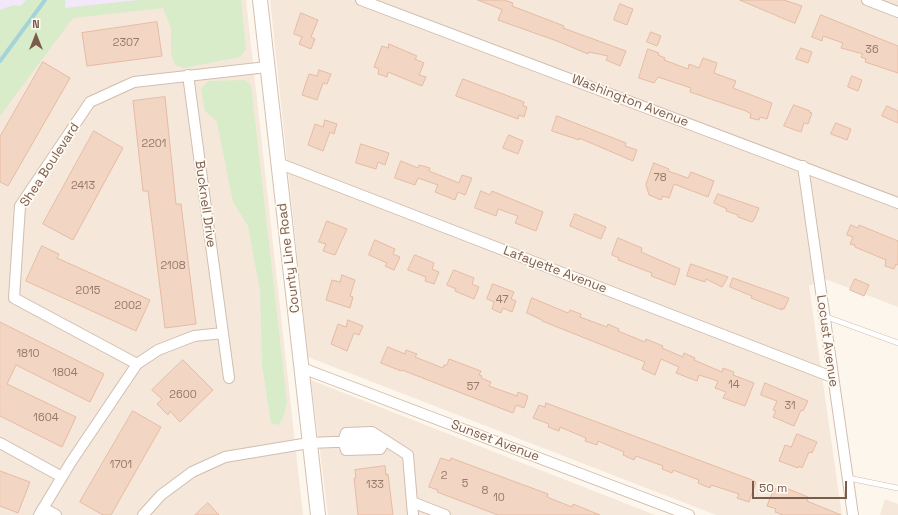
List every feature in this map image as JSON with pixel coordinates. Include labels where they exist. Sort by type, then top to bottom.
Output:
[{"type":"main road","name":"County Line Road","points":[[260,0],[318,515]]},
{"type":"street","name":"Washington Avenue","points":[[361,0],[898,203]]},
{"type":"street","points":[[868,0],[898,12]]},
{"type":"street","name":"Shea Boulevard","points":[[137,364],[14,298],[20,206],[90,102],[134,82],[267,67]]},
{"type":"street","name":"Bucknell Drive","points":[[188,75],[229,378]]},
{"type":"street","name":"Lafayette Avenue","points":[[278,163],[832,377]]},
{"type":"street","name":"Locust Avenue","points":[[803,166],[852,515]]},
{"type":"street","points":[[56,515],[41,511],[137,364],[158,350],[194,336],[223,333]]},
{"type":"street","name":"Sunset Avenue","points":[[302,368],[689,515]]},
{"type":"street","points":[[385,440],[380,449],[369,450],[346,450],[343,441],[346,433],[372,432],[385,440],[408,455],[413,515]]},
{"type":"street","points":[[143,515],[161,495],[192,472],[225,457],[309,443],[343,441]]},
{"type":"street","points":[[0,443],[62,477]]},
{"type":"street","points":[[412,502],[445,515]]},
{"type":"lane","points":[[823,316],[898,343]]},
{"type":"lane","points":[[848,478],[898,488]]},
{"type":"shaded area","points":[[0,0],[193,0],[69,16],[0,10]]},
{"type":"shaded area","points":[[193,0],[246,0],[303,515],[0,515],[0,107],[69,16]]},
{"type":"shaded area","points":[[270,0],[898,0],[898,307],[825,279],[809,286],[842,515],[716,515],[308,357]]},
{"type":"shaded area","points":[[311,380],[655,515],[328,515]]},
{"type":"shaded area","points":[[885,499],[898,504],[898,515],[880,515]]},
{"type":"green space","points":[[26,0],[65,0],[65,8],[138,0],[241,0],[246,49],[240,57],[184,68],[175,65],[171,54],[171,28],[163,8],[73,18],[0,116],[0,10],[13,5],[21,6]]},
{"type":"green space","points":[[245,80],[251,85],[287,402],[284,415],[279,425],[271,423],[262,365],[260,291],[248,226],[233,202],[217,122],[205,111],[201,89],[208,81]]},
{"type":"building","points":[[478,0],[504,0],[513,3],[512,6],[564,26],[563,28],[626,51],[620,66],[606,60],[608,56],[589,52],[588,54],[557,41],[498,20],[502,10]]},
{"type":"building","points":[[740,0],[784,0],[802,6],[795,23]]},
{"type":"building","points":[[620,4],[633,9],[627,25],[614,20]]},
{"type":"building","points":[[301,13],[318,20],[311,37],[315,39],[311,49],[299,44],[302,37],[294,34]]},
{"type":"building","points":[[821,15],[898,46],[898,73],[865,62],[866,59],[861,57],[863,54],[841,48],[843,43],[823,36],[822,41],[812,37]]},
{"type":"building","points":[[157,22],[162,56],[87,66],[82,33]]},
{"type":"building","points":[[651,32],[661,36],[657,46],[647,42]]},
{"type":"building","points":[[389,44],[417,56],[415,59],[424,63],[419,75],[426,77],[422,86],[388,72],[387,77],[378,74],[379,69],[374,67],[382,46],[388,48]]},
{"type":"building","points":[[801,48],[812,52],[808,63],[796,59]]},
{"type":"building","points":[[648,49],[659,53],[658,55],[665,58],[664,60],[688,69],[689,64],[699,68],[703,58],[717,63],[714,73],[736,81],[733,88],[772,103],[767,119],[760,117],[759,120],[750,118],[751,114],[746,111],[690,92],[691,88],[658,77],[654,83],[639,78]]},
{"type":"building","points":[[43,62],[70,78],[8,186],[0,182],[0,137]]},
{"type":"building","points":[[319,70],[331,74],[327,84],[323,83],[317,100],[302,95],[309,74],[317,76]]},
{"type":"building","points":[[852,76],[862,80],[858,91],[848,87]]},
{"type":"building","points":[[463,79],[524,102],[523,106],[527,107],[524,117],[519,115],[518,119],[456,96]]},
{"type":"building","points":[[165,97],[176,204],[181,204],[196,324],[165,328],[148,191],[143,191],[133,101]]},
{"type":"building","points":[[794,105],[812,113],[808,124],[804,123],[801,132],[784,126]]},
{"type":"building","points":[[887,106],[898,111],[898,123],[882,116]]},
{"type":"building","points":[[557,116],[626,143],[625,146],[637,150],[633,161],[579,138],[579,140],[552,131]]},
{"type":"building","points":[[325,120],[337,124],[334,134],[330,132],[323,151],[308,145],[315,124],[323,127]]},
{"type":"building","points":[[836,123],[851,129],[847,140],[831,134]]},
{"type":"building","points":[[94,131],[123,148],[73,240],[43,224]]},
{"type":"building","points":[[509,135],[523,141],[518,154],[503,148]]},
{"type":"building","points":[[361,144],[389,153],[385,165],[378,162],[376,169],[356,163]]},
{"type":"building","points":[[401,161],[418,168],[419,165],[430,168],[429,171],[459,183],[462,175],[472,178],[465,195],[458,192],[455,200],[435,192],[438,185],[418,178],[415,185],[395,178]]},
{"type":"building","points":[[654,163],[669,169],[668,171],[688,178],[691,172],[714,181],[708,197],[674,184],[669,198],[663,196],[661,200],[649,195],[646,185]]},
{"type":"building","points":[[481,191],[490,195],[492,191],[543,212],[536,231],[515,223],[518,216],[498,209],[496,216],[475,208]]},
{"type":"building","points":[[718,194],[759,208],[754,220],[752,222],[738,217],[738,215],[726,211],[727,209],[714,203]]},
{"type":"building","points":[[575,214],[606,227],[601,239],[570,226]]},
{"type":"building","points":[[327,221],[347,229],[335,255],[323,251],[326,244],[319,242]]},
{"type":"building","points":[[851,225],[858,228],[859,225],[898,241],[898,265],[896,264],[894,269],[885,266],[886,260],[850,244],[853,237],[847,235]]},
{"type":"building","points":[[618,238],[642,248],[641,252],[680,269],[675,285],[651,276],[652,273],[618,260],[619,258],[612,255]]},
{"type":"building","points":[[375,240],[395,249],[393,254],[400,257],[394,270],[385,266],[387,263],[369,255]]},
{"type":"building","points":[[42,246],[59,254],[57,258],[150,300],[136,331],[26,281]]},
{"type":"building","points":[[415,255],[434,263],[432,269],[439,272],[434,284],[425,281],[426,277],[408,270]]},
{"type":"building","points":[[691,264],[728,277],[722,287],[706,279],[705,282],[687,276]]},
{"type":"building","points":[[454,270],[474,278],[472,284],[479,287],[474,299],[455,291],[456,289],[447,285]]},
{"type":"building","points":[[342,275],[355,280],[350,296],[353,297],[350,308],[326,300],[332,280],[340,282]]},
{"type":"building","points":[[733,278],[789,298],[784,309],[782,308],[782,310],[751,298],[752,296],[730,287]]},
{"type":"building","points":[[855,279],[869,285],[864,296],[850,290]]},
{"type":"building","points":[[493,284],[514,292],[511,299],[516,301],[512,312],[503,308],[501,313],[492,309],[494,302],[487,299]]},
{"type":"building","points":[[532,298],[568,313],[570,310],[581,314],[580,317],[607,327],[608,324],[619,329],[618,331],[645,342],[646,339],[683,357],[684,353],[695,358],[694,360],[722,372],[723,368],[734,372],[733,375],[754,383],[745,406],[723,398],[726,392],[715,388],[718,381],[699,375],[697,381],[676,373],[679,367],[661,359],[655,375],[642,369],[645,362],[542,321],[527,313]]},
{"type":"building","points":[[348,320],[363,326],[359,335],[354,333],[347,351],[331,344],[338,324],[346,327]]},
{"type":"building","points":[[0,322],[104,374],[90,402],[16,365],[7,384],[76,417],[62,447],[0,416]]},
{"type":"building","points":[[388,347],[405,354],[406,350],[417,354],[415,357],[443,368],[444,365],[447,365],[449,359],[481,371],[479,375],[482,376],[481,378],[491,382],[489,386],[517,396],[518,392],[528,396],[524,408],[516,405],[513,413],[381,363]]},
{"type":"building","points":[[183,360],[213,390],[180,422],[170,411],[168,415],[157,404],[162,399],[152,390]]},
{"type":"building","points":[[765,383],[808,401],[803,411],[801,410],[794,426],[773,417],[776,411],[773,410],[777,401],[761,395]]},
{"type":"building","points":[[546,403],[752,480],[756,482],[749,502],[737,498],[739,494],[711,485],[710,488],[698,483],[699,480],[673,470],[672,473],[662,469],[663,466],[636,456],[634,460],[623,455],[624,452],[598,441],[597,445],[585,441],[586,438],[560,427],[559,431],[548,427],[549,424],[533,418],[539,405],[545,407]]},
{"type":"building","points":[[133,411],[161,427],[111,515],[103,515],[80,502]]},
{"type":"building","points":[[797,434],[817,442],[812,453],[809,452],[802,468],[779,461],[785,445],[791,447]]},
{"type":"building","points":[[441,458],[450,461],[451,458],[548,494],[547,497],[572,507],[573,504],[600,515],[498,515],[437,492],[438,490],[429,487]]},
{"type":"building","points":[[385,466],[386,475],[388,474],[393,515],[358,515],[354,478],[356,478],[355,470]]},
{"type":"building","points":[[0,471],[30,482],[18,513],[0,506]]},
{"type":"building","points":[[781,486],[808,497],[807,501],[841,515],[783,515],[775,512],[776,509],[767,506],[774,488],[779,490]]},
{"type":"building","points":[[208,503],[219,515],[195,515]]},
{"type":"waterway","points":[[0,61],[45,0]]}]
